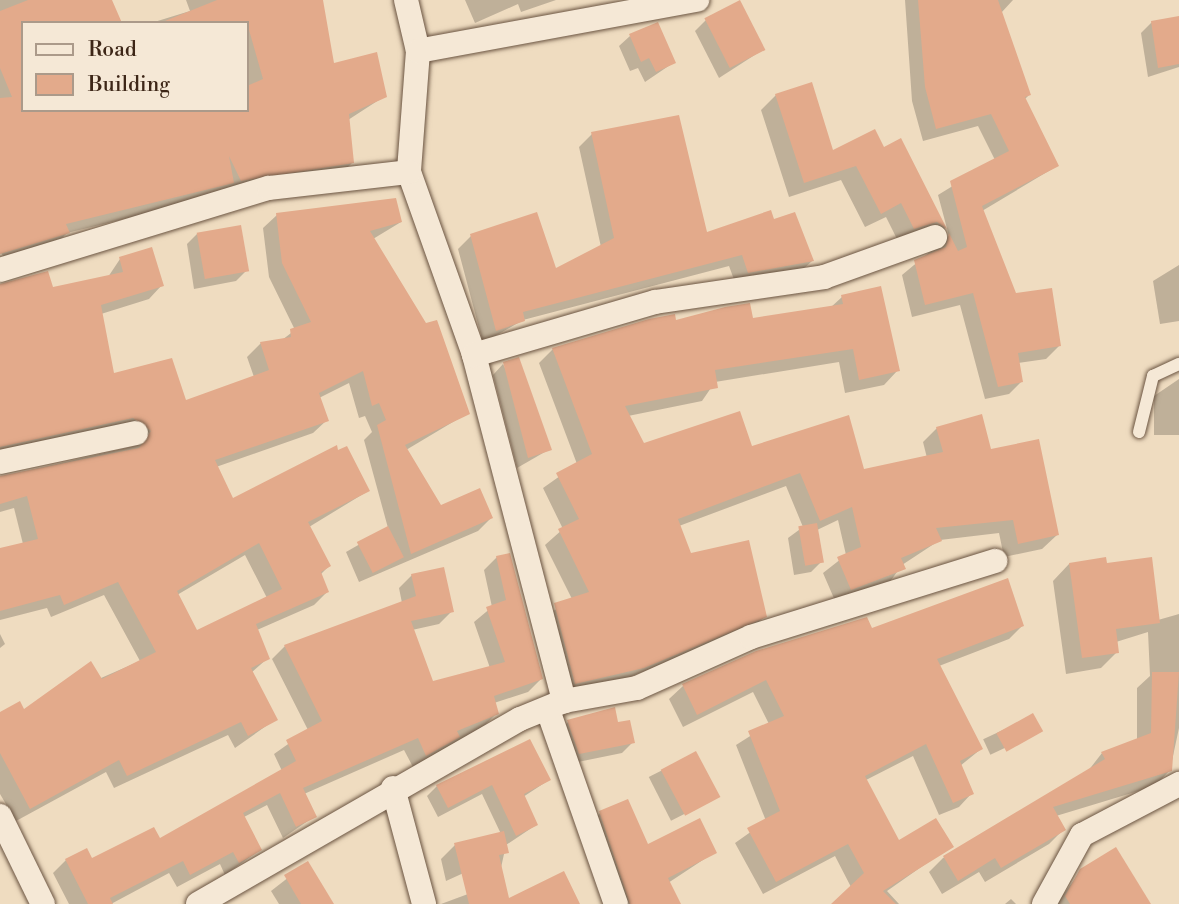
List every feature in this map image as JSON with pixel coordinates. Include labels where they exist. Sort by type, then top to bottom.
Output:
[{"type":"street","points":[[406,0],[418,51],[409,172],[474,355],[556,705],[616,904]]},
{"type":"street","points":[[418,51],[697,0]]},
{"type":"street","points":[[0,270],[269,188],[409,172]]},
{"type":"street","points":[[474,355],[655,302],[824,277],[935,237]]},
{"type":"street","points":[[0,462],[136,433]]},
{"type":"street","points":[[198,904],[229,896],[393,788],[556,705],[637,688],[751,637],[995,562]]},
{"type":"street","points":[[1044,904],[1082,835],[1179,784]]},
{"type":"street","points":[[393,788],[424,904]]},
{"type":"street","points":[[0,816],[43,904]]},
{"type":"lane","points":[[1139,432],[1153,376],[1179,364]]},
{"type":"building","points":[[28,0],[112,0],[121,21],[21,21],[21,112],[248,112],[248,86],[263,79],[248,21],[165,21],[217,0],[323,0],[334,63],[377,52],[387,97],[349,114],[354,163],[241,181],[229,156],[234,183],[66,224],[70,233],[0,254],[0,98],[12,97],[0,68],[0,11]]},
{"type":"building","points":[[740,0],[765,50],[730,68],[704,18]]},
{"type":"building","points":[[918,0],[998,0],[1031,95],[1025,97],[1059,166],[982,206],[1016,293],[1052,288],[1061,346],[1018,353],[1023,382],[998,387],[973,293],[925,305],[914,260],[946,247],[949,233],[958,251],[967,247],[950,181],[1009,151],[991,114],[936,129],[925,87]]},
{"type":"building","points":[[1179,16],[1179,64],[1158,68],[1151,21]]},
{"type":"building","points":[[658,22],[676,63],[656,72],[649,58],[641,62],[629,34]]},
{"type":"building","points":[[812,82],[833,150],[875,129],[884,147],[901,138],[947,229],[937,222],[914,229],[901,203],[881,214],[856,166],[804,183],[775,94]]},
{"type":"building","points":[[679,115],[707,232],[771,210],[774,219],[795,212],[814,261],[748,273],[742,255],[523,312],[525,321],[496,331],[470,234],[537,212],[556,268],[614,238],[591,132]]},
{"type":"building","points":[[396,198],[402,222],[370,231],[426,323],[437,320],[470,414],[405,445],[441,505],[480,488],[493,518],[411,554],[377,425],[386,420],[379,403],[372,406],[363,371],[319,393],[329,421],[215,460],[233,498],[337,445],[338,450],[347,446],[370,491],[308,522],[331,566],[321,572],[329,592],[256,624],[270,659],[251,668],[278,720],[248,736],[241,722],[127,776],[119,760],[30,809],[0,753],[0,712],[20,701],[24,709],[91,661],[102,679],[156,652],[118,582],[64,605],[60,595],[0,611],[0,548],[38,539],[27,496],[0,504],[0,476],[139,448],[151,431],[133,418],[0,447],[0,284],[48,271],[53,287],[123,272],[119,257],[152,247],[164,286],[101,305],[114,373],[172,358],[186,400],[269,370],[260,342],[291,337],[290,329],[311,322],[282,263],[276,213]],"holes":[[[259,543],[282,589],[197,630],[177,591]]]},
{"type":"building","points":[[241,225],[249,271],[205,279],[197,233]]},
{"type":"building","points":[[881,286],[900,371],[859,380],[853,349],[715,370],[718,388],[625,406],[644,443],[740,411],[752,446],[849,415],[864,469],[943,452],[936,427],[982,414],[991,449],[1039,439],[1059,535],[1018,544],[1013,520],[936,528],[942,541],[901,558],[906,569],[851,590],[837,557],[861,547],[852,507],[820,521],[800,473],[678,519],[691,553],[749,540],[767,617],[644,668],[575,684],[554,603],[589,592],[558,529],[579,519],[556,473],[592,454],[552,348],[649,319],[675,314],[676,320],[750,303],[753,318],[843,304],[841,295]]},
{"type":"building","points":[[519,357],[552,450],[528,458],[503,362]]},
{"type":"building","points":[[817,523],[824,562],[805,566],[798,526]]},
{"type":"building","points":[[388,526],[404,557],[373,573],[357,542]]},
{"type":"building","points":[[510,553],[543,679],[494,696],[499,714],[457,731],[460,737],[426,756],[418,738],[303,788],[317,817],[296,827],[280,793],[243,813],[262,850],[239,863],[233,852],[190,875],[183,861],[110,898],[113,904],[88,904],[65,859],[87,848],[92,858],[154,827],[160,838],[296,761],[286,740],[322,721],[284,645],[416,596],[411,574],[444,567],[454,612],[411,621],[433,681],[505,662],[486,607],[506,600],[496,556]]},
{"type":"building","points":[[1106,557],[1107,563],[1152,557],[1160,623],[1116,629],[1119,653],[1082,658],[1069,563]]},
{"type":"building","points":[[1008,578],[1024,626],[937,659],[983,749],[960,761],[974,794],[953,803],[926,744],[865,776],[899,840],[936,818],[954,847],[883,891],[896,904],[831,904],[864,873],[848,844],[776,882],[747,828],[780,811],[748,731],[784,716],[766,680],[697,715],[682,684],[756,651],[867,617],[872,628]]},
{"type":"building","points":[[1152,672],[1179,672],[1172,771],[1053,807],[1066,830],[1001,868],[995,858],[958,881],[943,856],[1105,759],[1101,752],[1151,733]]},
{"type":"building","points":[[615,707],[618,722],[630,720],[635,743],[579,754],[567,720]]},
{"type":"building","points":[[1033,713],[1043,731],[1006,752],[996,733]]},
{"type":"building","points":[[530,739],[551,780],[524,794],[538,825],[516,836],[492,785],[448,808],[436,785]]},
{"type":"building","points":[[696,751],[720,797],[685,816],[661,770]]},
{"type":"building","points":[[628,799],[648,844],[700,818],[717,853],[668,878],[681,904],[630,904],[599,811]]},
{"type":"building","points":[[504,831],[509,853],[499,855],[509,898],[564,871],[580,904],[469,904],[454,843]]},
{"type":"building","points":[[1116,847],[1151,904],[1070,904],[1065,896],[1080,869]]},
{"type":"building","points":[[308,861],[334,904],[301,904],[284,875]]}]
